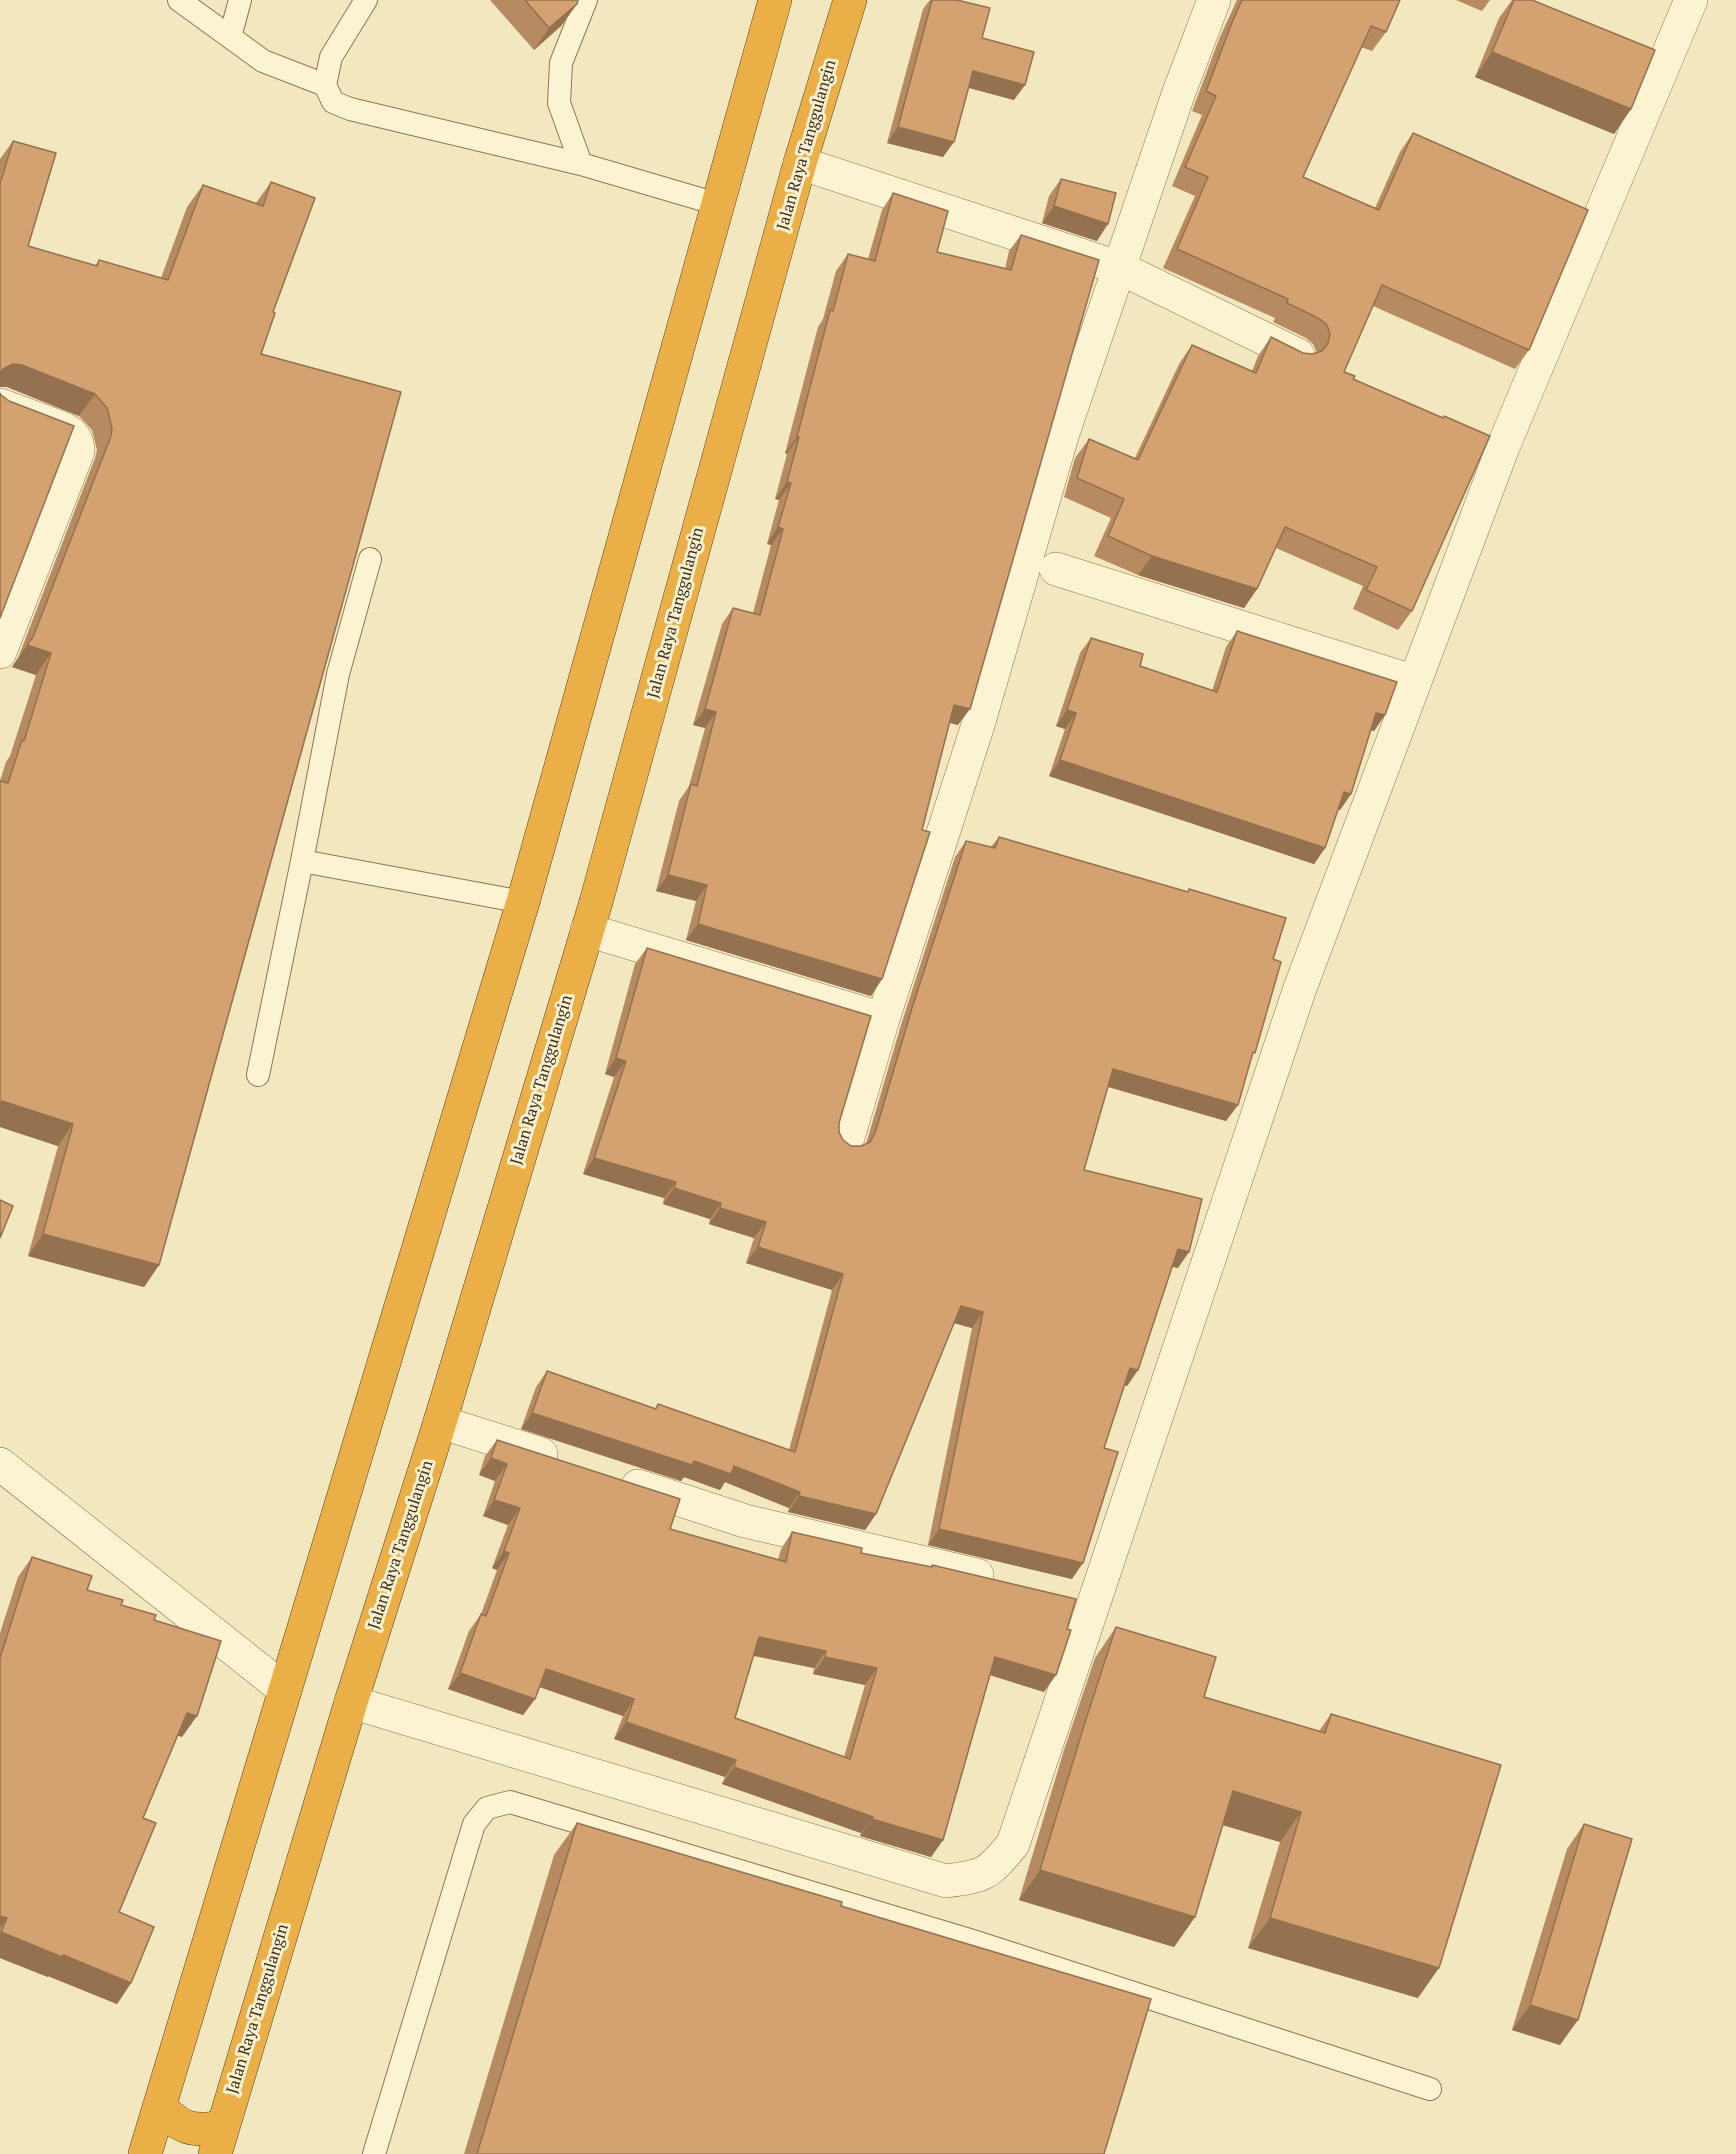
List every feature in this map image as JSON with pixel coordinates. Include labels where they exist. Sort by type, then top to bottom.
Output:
[{"type":"highway","points":[[145,2154],[523,902],[775,0]]},
{"type":"highway","name":"Jalan Raya Tanggulangin","points":[[219,2141],[351,1702],[440,1422],[587,930],[800,164],[850,0]]},
{"type":"highway","points":[[159,2107],[179,2125],[190,2130],[203,2130],[219,2141]]},
{"type":"street","points":[[846,1144],[883,1019],[978,725],[1063,433],[1179,92],[1214,0]]},
{"type":"street","points":[[351,1702],[946,1881],[974,1878],[993,1869],[1013,1844],[1299,991],[1503,447],[1691,0]]},
{"type":"street","points":[[800,164],[1119,268],[1298,355]]},
{"type":"street","points":[[0,405],[71,432],[78,443],[78,451],[0,652]]},
{"type":"street","points":[[1056,569],[1415,682]]},
{"type":"street","points":[[587,930],[883,1019]]},
{"type":"street","points":[[440,1422],[564,1462]]},
{"type":"street","points":[[2,1472],[285,1690]]},
{"type":"street","points":[[609,1477],[745,1521],[1001,1581]]},
{"type":"street","points":[[1059,1595],[1095,1603]]},
{"type":"lane","points":[[179,0],[263,61],[326,85]]},
{"type":"lane","points":[[230,37],[240,0]]},
{"type":"lane","points":[[366,0],[331,57],[326,85],[333,102],[350,109],[580,164],[717,204]]},
{"type":"lane","points":[[580,164],[559,103],[561,63],[586,0]]},
{"type":"lane","points":[[258,1075],[338,674],[370,559]]},
{"type":"lane","points":[[302,861],[523,902]]},
{"type":"lane","points":[[374,2154],[474,1824],[487,1808],[510,1802],[973,1941],[1430,2089]]},
{"type":"building","points":[[525,0],[578,0],[577,4],[549,28]]},
{"type":"building","points":[[932,0],[957,0],[990,8],[982,38],[1034,52],[1025,85],[973,71],[954,142],[898,127]]},
{"type":"building","points":[[1242,0],[1400,0],[1386,32],[1371,26],[1303,177],[1379,210],[1413,133],[1588,210],[1529,350],[1382,285],[1344,372],[1355,376],[1353,379],[1490,436],[1412,611],[1366,590],[1377,567],[1285,527],[1257,589],[1152,556],[1108,536],[1124,499],[1077,478],[1089,439],[1138,460],[1192,345],[1256,373],[1271,337],[1303,353],[1312,354],[1322,351],[1328,343],[1330,334],[1327,325],[1320,319],[1287,303],[1288,299],[1177,249],[1208,177],[1185,167],[1216,96],[1206,91]]},
{"type":"building","points":[[1514,0],[1532,0],[1655,50],[1631,109],[1492,52]]},
{"type":"building","points":[[13,141],[56,153],[28,246],[97,266],[99,260],[168,280],[203,185],[263,206],[271,182],[315,198],[273,312],[275,313],[261,354],[401,392],[159,1265],[43,1234],[73,1124],[2,1101],[0,1107],[0,781],[8,783],[22,740],[24,741],[51,653],[27,645],[33,637],[111,436],[112,428],[107,408],[95,394],[22,365],[13,364],[3,369],[0,374],[0,184]]},
{"type":"building","points":[[1061,179],[1116,193],[1108,224],[1054,206]]},
{"type":"building","points":[[893,193],[948,211],[937,252],[1011,270],[1021,235],[1099,260],[970,709],[954,705],[922,830],[930,832],[882,979],[698,924],[707,885],[668,875],[691,784],[697,786],[716,712],[705,709],[733,608],[760,615],[783,529],[778,527],[791,483],[787,482],[799,437],[797,437],[830,310],[833,311],[848,254],[875,261]]},
{"type":"building","points":[[0,393],[9,401],[74,426],[0,618]]},
{"type":"building","points":[[1237,631],[1397,682],[1385,715],[1376,713],[1351,794],[1344,792],[1325,848],[1060,760],[1076,713],[1067,710],[1091,638],[1143,654],[1140,666],[1217,692]]},
{"type":"building","points":[[999,837],[1286,918],[1273,959],[1281,962],[1238,1105],[1113,1069],[1084,1170],[1202,1199],[1189,1252],[1178,1249],[1138,1370],[1130,1368],[1104,1448],[1118,1452],[1083,1563],[939,1529],[983,1312],[961,1306],[876,1514],[799,1496],[800,1492],[734,1466],[731,1474],[694,1461],[692,1465],[532,1413],[547,1371],[656,1409],[658,1404],[795,1452],[843,1274],[758,1247],[766,1222],[720,1208],[721,1203],[674,1188],[676,1182],[594,1158],[626,1061],[616,1058],[647,948],[871,1016],[839,1123],[839,1132],[843,1140],[851,1146],[861,1146],[870,1142],[875,1133],[912,1008],[966,841],[995,848]]},
{"type":"building","points":[[0,1200],[13,1206],[0,1238]]},
{"type":"building","points":[[497,1440],[680,1499],[670,1529],[786,1562],[792,1532],[862,1548],[861,1553],[932,1567],[932,1565],[1076,1599],[1067,1629],[1071,1630],[1056,1675],[995,1657],[943,1840],[872,1819],[873,1817],[734,1767],[736,1760],[626,1722],[634,1699],[546,1669],[535,1699],[460,1673],[481,1614],[486,1616],[509,1553],[504,1551],[520,1508],[494,1500],[507,1464],[491,1458]],"holes":[[[759,1637],[826,1651],[825,1657],[877,1668],[850,1759],[735,1718]]]},
{"type":"building","points":[[32,1557],[92,1576],[87,1590],[123,1600],[121,1605],[156,1615],[154,1620],[221,1641],[197,1716],[187,1713],[143,1818],[156,1823],[119,1912],[154,1927],[131,1983],[1,1932],[7,1918],[0,1916],[0,1658]]},
{"type":"building","points":[[1116,1627],[1216,1657],[1204,1697],[1325,1733],[1331,1714],[1501,1765],[1439,1968],[1270,1918],[1301,1812],[1233,1791],[1195,1917],[1040,1870]]},
{"type":"building","points":[[577,1823],[842,1902],[841,1906],[1151,1999],[1104,2154],[477,2154]]},
{"type":"building","points":[[1584,1824],[1632,1839],[1578,2020],[1530,2005]]}]
